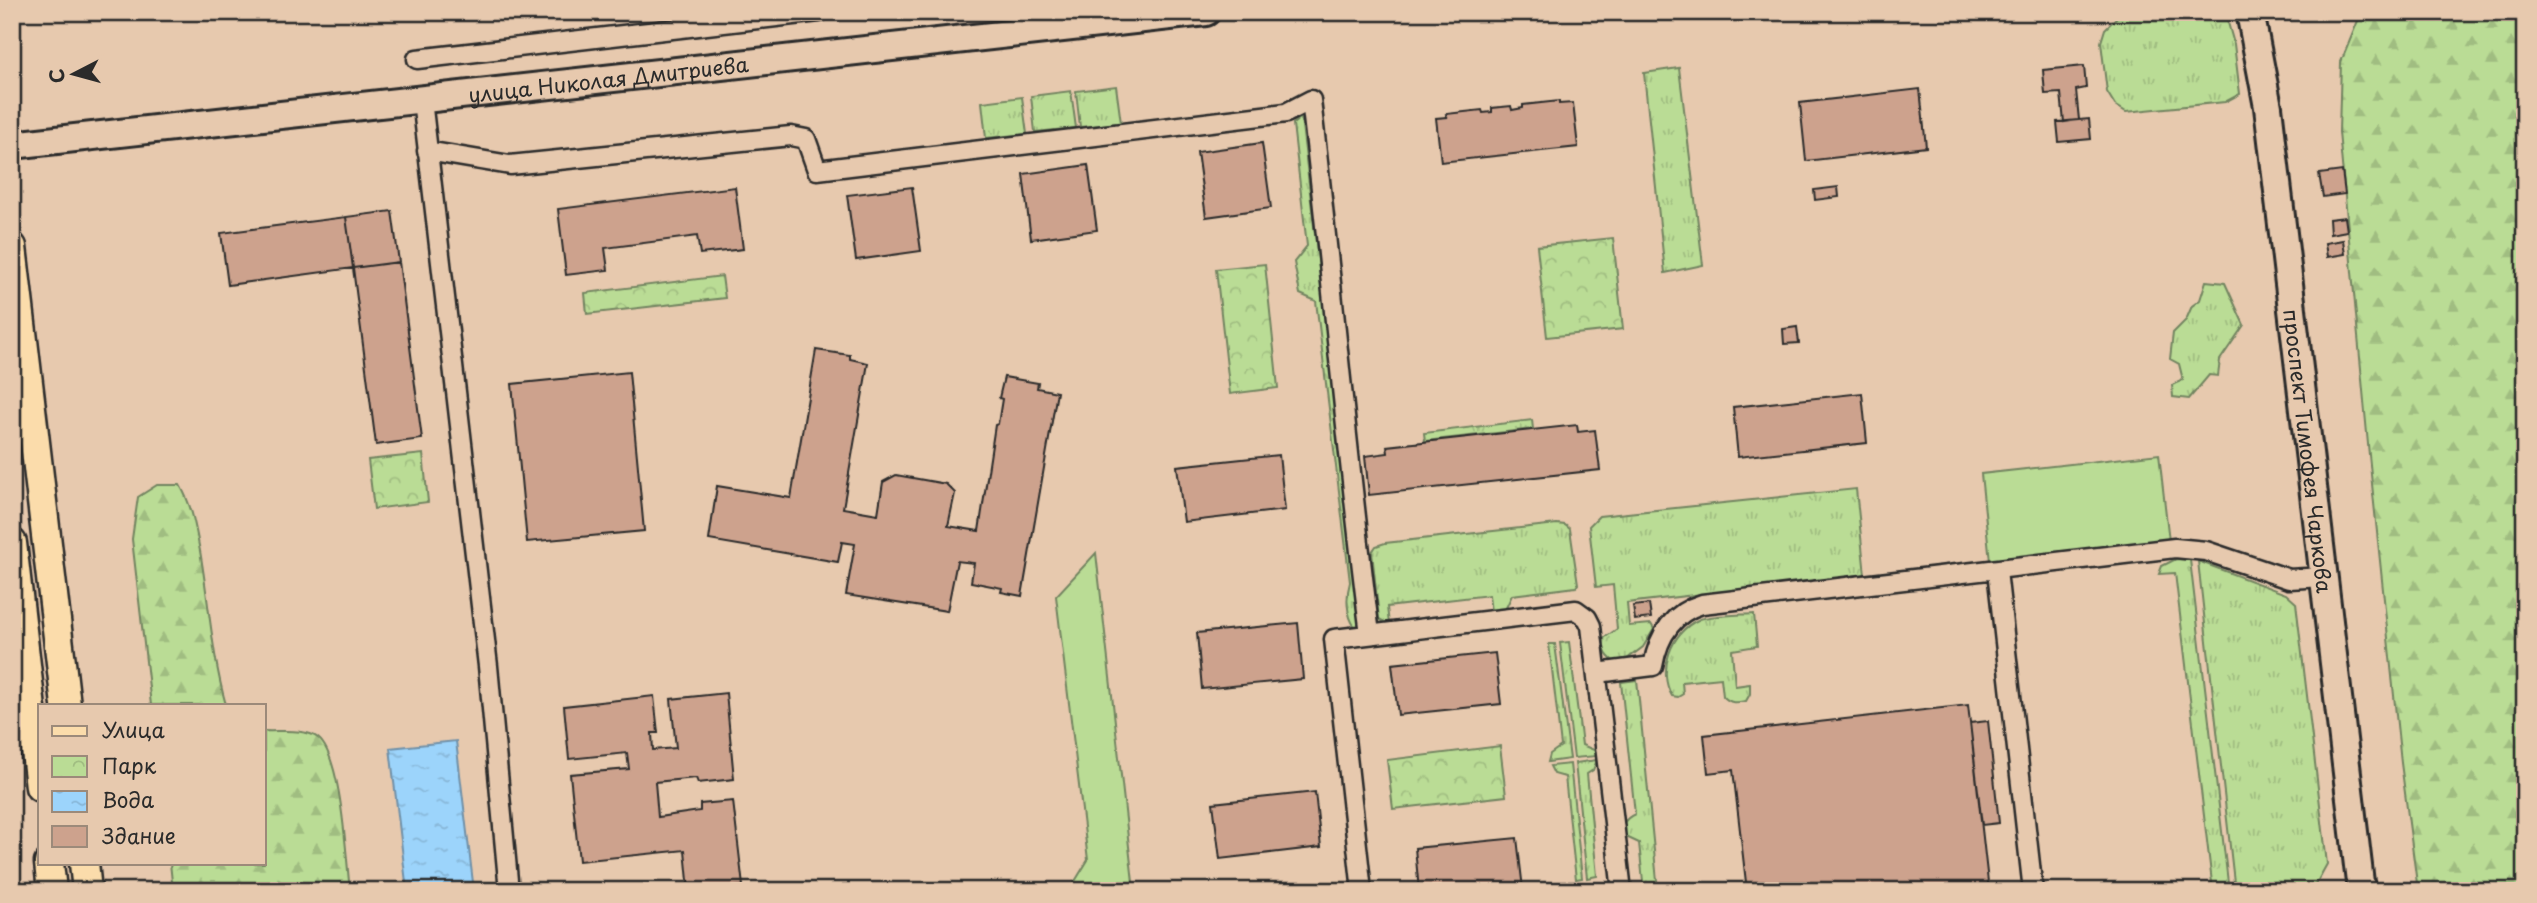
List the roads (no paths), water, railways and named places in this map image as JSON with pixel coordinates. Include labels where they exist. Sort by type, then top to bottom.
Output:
[{"type":"main road","name":"улица Николая Дмитриева","points":[[12,145],[1206,12]]},
{"type":"main road","name":"проспект Тимофея Чаркова","points":[[2250,12],[2268,107],[2361,891]]},
{"type":"main road","points":[[12,247],[65,704]]},
{"type":"main road","points":[[12,543],[38,770]]},
{"type":"main road","points":[[49,864],[52,891]]},
{"type":"main road","points":[[84,864],[87,891]]},
{"type":"street","points":[[417,59],[819,12]]},
{"type":"street","points":[[422,100],[488,666],[509,891]]},
{"type":"street","points":[[427,151],[510,165],[791,136],[806,139],[817,170],[1286,113],[1311,100],[1356,528],[1370,634]]},
{"type":"street","points":[[1597,673],[1653,666],[1659,642],[1674,618],[1687,609],[1702,604],[2192,548],[2289,579],[2324,577]]},
{"type":"street","points":[[1997,571],[2033,891]]},
{"type":"street","points":[[1362,891],[1334,639],[1576,610],[1587,618],[1591,626],[1622,891]]},
{"type":"water","points":[[456,741],[474,891],[407,891],[390,748]]}]
